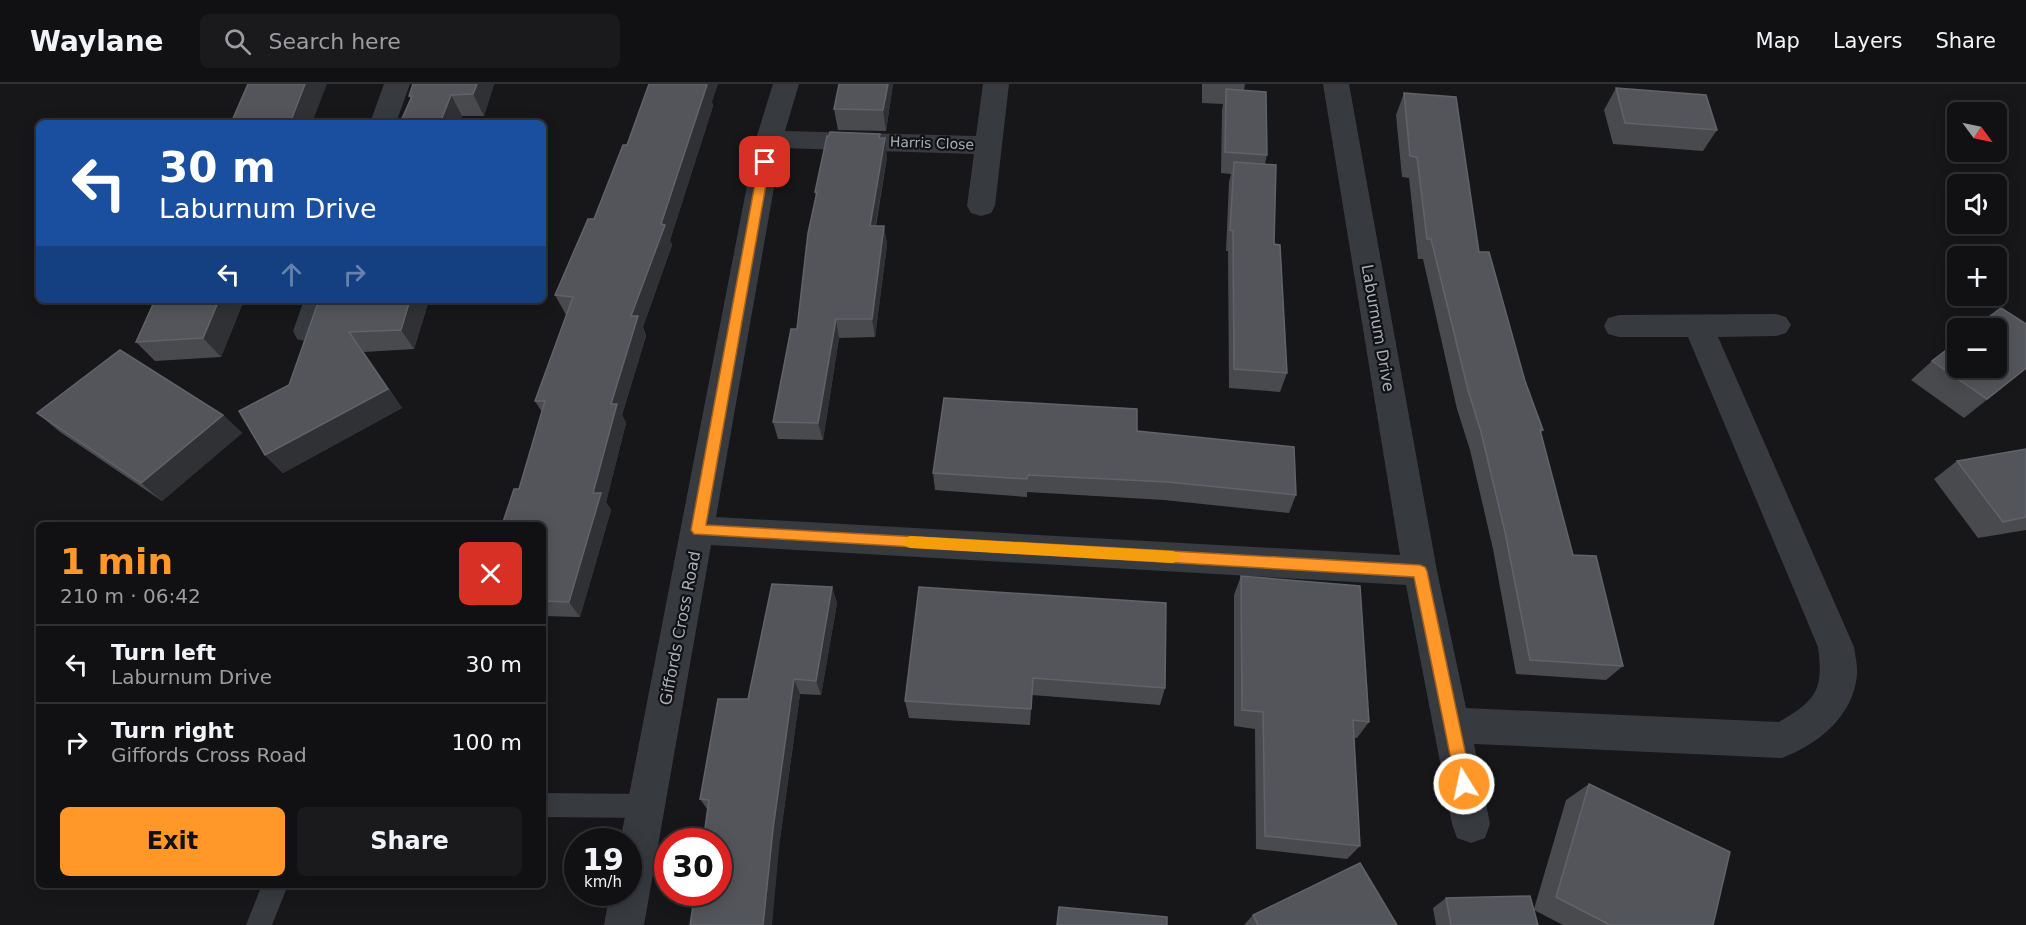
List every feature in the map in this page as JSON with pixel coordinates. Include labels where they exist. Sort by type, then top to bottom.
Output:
[{"type":"street","points":[[384,120],[397,84]]},
{"type":"street","name":"Giffords Cross Road","points":[[624,925],[769,139],[786,84]]},
{"type":"street","name":"Harris Close","points":[[981,206],[996,84]]},
{"type":"street","name":"Laburnum Drive","points":[[1336,84],[1420,571],[1453,725],[1471,824]]},
{"type":"street","name":"Harris Close","points":[[769,139],[987,145]]},
{"type":"street","points":[[308,332],[318,303]]},
{"type":"street","points":[[1619,326],[1776,325]]},
{"type":"street","points":[[1453,725],[1782,740],[1806,728],[1820,715],[1833,697],[1839,675],[1836,647],[1698,326]]},
{"type":"street","points":[[698,530],[1420,571]]},
{"type":"lane","points":[[546,805],[646,806]]},
{"type":"lane","points":[[259,925],[274,888]]},
{"type":"building","points":[[248,84],[305,84],[291,120],[232,120]]},
{"type":"building","points":[[413,84],[477,84],[473,94],[451,95],[441,120],[401,120],[412,96],[409,96]]},
{"type":"building","points":[[649,84],[707,85],[661,224],[665,225],[631,316],[638,316],[611,404],[617,404],[593,493],[601,493],[569,602],[546,601],[546,522],[503,522],[514,489],[519,489],[545,401],[535,401],[573,297],[555,295],[588,219],[594,219],[623,145],[627,145]]},
{"type":"building","points":[[839,84],[888,84],[883,110],[834,109]]},
{"type":"building","points":[[1616,88],[1706,95],[1717,130],[1625,123]]},
{"type":"building","points":[[1226,89],[1266,92],[1267,155],[1225,152]]},
{"type":"building","points":[[1404,93],[1456,97],[1479,252],[1489,252],[1525,381],[1543,430],[1540,430],[1573,555],[1596,556],[1623,666],[1530,660],[1505,532],[1481,432],[1468,390],[1431,239],[1427,239],[1417,157],[1410,156]]},
{"type":"building","points":[[830,132],[880,134],[879,138],[885,138],[870,226],[884,226],[872,319],[836,319],[818,423],[773,422],[791,329],[797,329],[808,233],[827,136]]},
{"type":"building","points":[[1234,162],[1276,165],[1274,244],[1280,245],[1287,373],[1234,369],[1233,231],[1230,230]]},
{"type":"building","points":[[154,303],[218,303],[203,338],[136,342]]},
{"type":"building","points":[[318,303],[409,303],[401,330],[349,332],[388,389],[265,455],[239,411],[289,385]]},
{"type":"building","points":[[2001,308],[2026,324],[2026,368],[1987,399],[1957,378],[2007,378],[2007,318],[1988,318]]},
{"type":"building","points":[[1947,349],[1947,371],[1932,361]]},
{"type":"building","points":[[120,350],[223,415],[141,483],[37,413]]},
{"type":"building","points":[[944,398],[1137,409],[1137,431],[1294,447],[1296,495],[1168,482],[1028,475],[1027,479],[933,473]]},
{"type":"building","points":[[2026,449],[2026,517],[2003,522],[1957,461]]},
{"type":"building","points":[[1241,576],[1360,586],[1369,722],[1353,720],[1360,846],[1265,836],[1263,712],[1242,710]]},
{"type":"building","points":[[772,584],[832,587],[816,681],[794,679],[773,829],[763,925],[690,925],[693,906],[732,906],[732,828],[705,828],[709,800],[700,799],[718,699],[748,699]]},
{"type":"building","points":[[919,587],[1166,603],[1165,688],[1033,678],[1031,709],[905,701]]},
{"type":"building","points":[[1589,784],[1730,852],[1713,925],[1610,925],[1556,897]]},
{"type":"building","points":[[1360,863],[1397,925],[1258,925],[1253,915]]},
{"type":"building","points":[[1530,896],[1538,925],[1451,925],[1446,898]]},
{"type":"building","points":[[1059,907],[1167,917],[1167,925],[1057,925]]},
{"type":"slow traffic","points":[[910,542],[1173,557]]},
{"type":"route","points":[[765,162],[698,530],[1420,571],[1464,784]]}]
